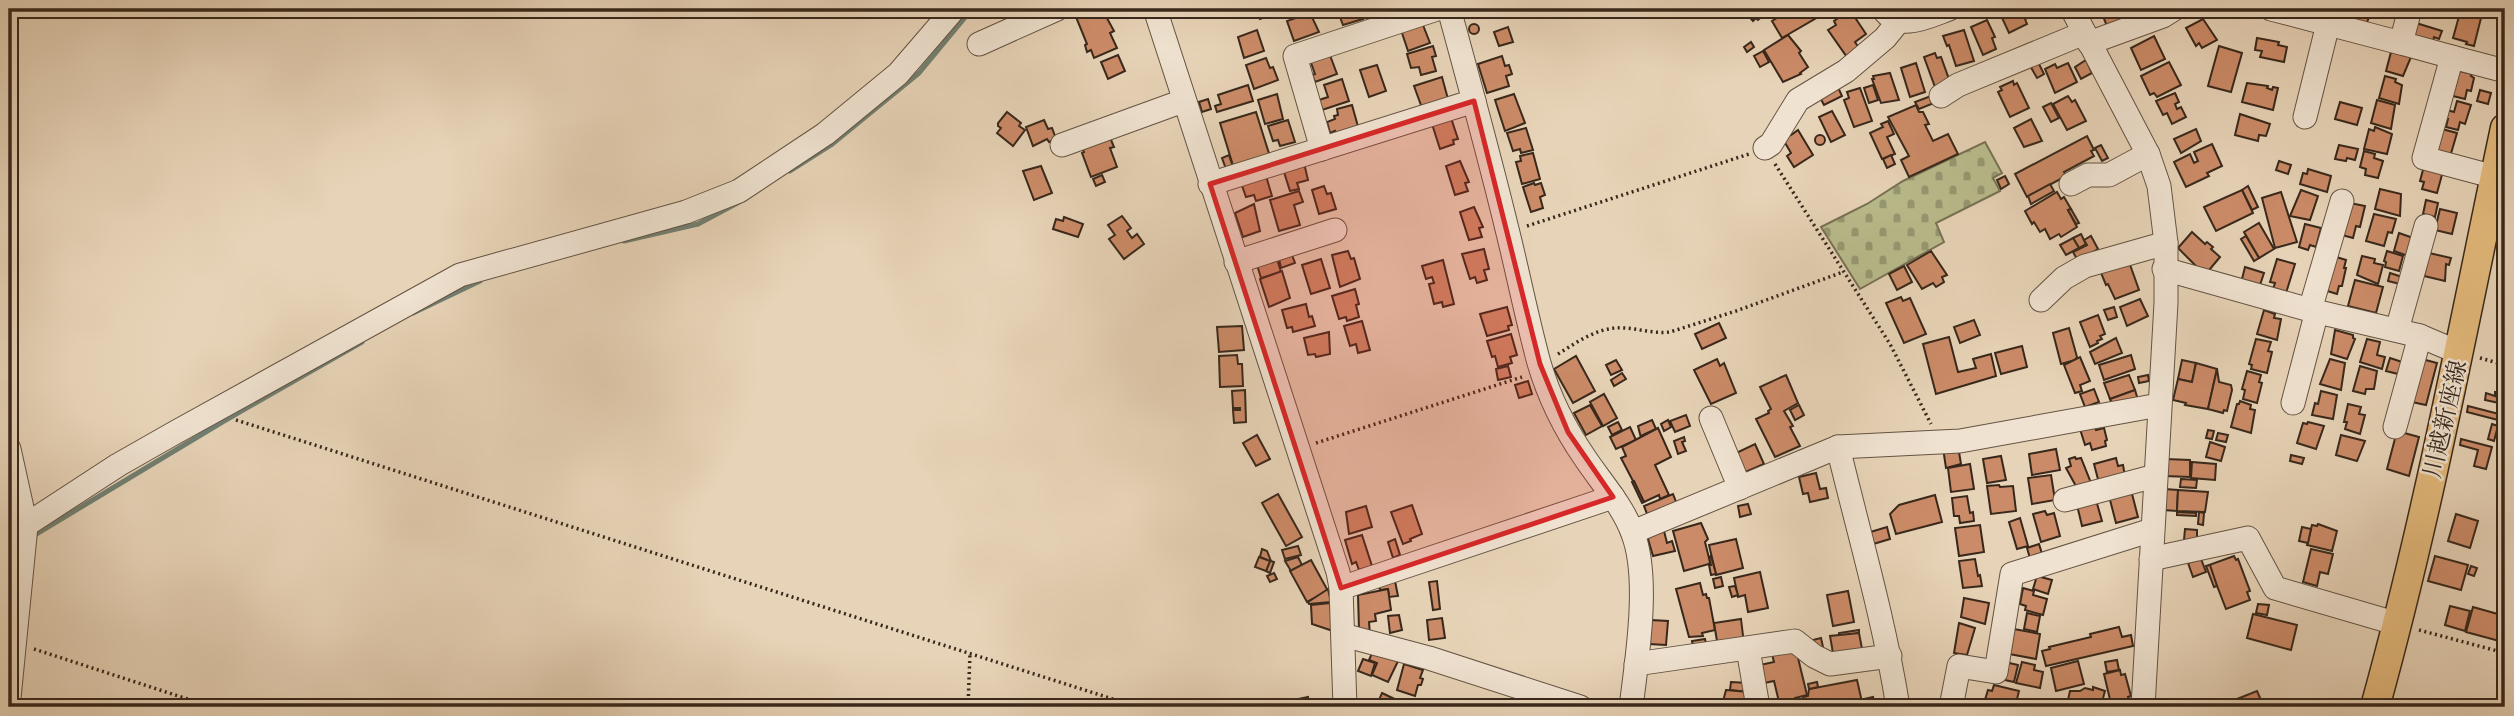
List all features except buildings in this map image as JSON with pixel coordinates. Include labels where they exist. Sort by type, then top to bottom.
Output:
[{"type":"main road","name":"川越新座線","points":[[2375,707],[2398,624],[2460,353],[2505,128]]},
{"type":"street","points":[[17,531],[118,466],[460,275],[686,212],[739,191],[825,134],[898,74],[954,9]]},
{"type":"street","points":[[979,44],[1057,9]]},
{"type":"street","points":[[1155,9],[1338,572],[1341,588],[1345,707]]},
{"type":"street","points":[[1322,149],[1295,56],[1437,9]]},
{"type":"street","points":[[1449,9],[1540,364],[1568,432],[1613,497],[1633,532],[1639,551],[1641,582],[1631,707]]},
{"type":"street","points":[[1765,148],[1771,144],[1798,100],[1846,71],[1885,38],[1890,15],[1909,22],[1949,9]]},
{"type":"street","points":[[2071,9],[2148,154],[2159,186],[2166,243],[2166,303],[2143,707]]},
{"type":"street","points":[[1941,96],[1958,85],[2086,38],[2164,16],[2174,9]]},
{"type":"street","points":[[2271,9],[2505,71]]},
{"type":"street","points":[[2401,43],[2410,9]]},
{"type":"street","points":[[2305,117],[2328,24]]},
{"type":"street","points":[[2452,57],[2424,158],[2495,177]]},
{"type":"street","points":[[1062,145],[1183,101]]},
{"type":"street","points":[[1210,184],[1474,101]]},
{"type":"street","points":[[2071,184],[2088,175],[2109,174],[2148,154]]},
{"type":"street","points":[[2293,403],[2313,310],[2342,201]]},
{"type":"street","points":[[2397,330],[2426,226]]},
{"type":"street","points":[[1236,262],[1335,230]]},
{"type":"street","points":[[2041,300],[2064,278],[2085,266],[2166,243]]},
{"type":"street","points":[[2164,270],[2420,336],[2460,353]]},
{"type":"street","points":[[2395,427],[2420,336]]},
{"type":"street","points":[[1633,532],[1838,447],[1960,441],[2159,405]]},
{"type":"street","points":[[1711,418],[1740,488]]},
{"type":"street","points":[[1838,447],[1890,656],[1898,707]]},
{"type":"street","points":[[9,449],[17,531],[14,643],[9,698]]},
{"type":"street","points":[[2065,500],[2155,476]]},
{"type":"street","points":[[1341,588],[1613,497]]},
{"type":"street","points":[[1951,707],[1959,666],[1996,672],[2012,574],[2152,530]]},
{"type":"street","points":[[2151,559],[2248,538],[2275,588],[2398,624]]},
{"type":"street","points":[[1343,635],[1429,658],[1580,707]]},
{"type":"street","points":[[1636,664],[1795,641],[1814,656],[1830,664],[1890,656]]},
{"type":"street","points":[[1748,649],[1758,707]]},
{"type":"path","points":[[1508,232],[1765,148],[1890,344],[1941,442]]},
{"type":"path","points":[[1297,449],[1513,381],[1602,329],[1670,332],[1737,311],[1843,272]]},
{"type":"path","points":[[2460,353],[2505,365]]},
{"type":"path","points":[[212,412],[1138,707]]},
{"type":"path","points":[[2398,624],[2505,653]]},
{"type":"path","points":[[14,643],[212,707]]},
{"type":"path","points":[[968,707],[970,653]]},
{"type":"highlighted area","points":[[1474,101],[1540,364],[1568,432],[1613,497],[1341,588],[1210,184]]},
{"type":"green space","points":[[1985,142],[2002,173],[1993,178],[2000,191],[1936,223],[1944,242],[1860,289],[1821,227],[1867,204],[1903,181]]},
{"type":"waterway","points":[[790,171],[831,145],[919,73],[972,9]]},
{"type":"waterway","points":[[624,241],[698,224],[743,200]]},
{"type":"waterway","points":[[413,313],[480,281]]},
{"type":"waterway","points":[[33,536],[362,342]]}]
